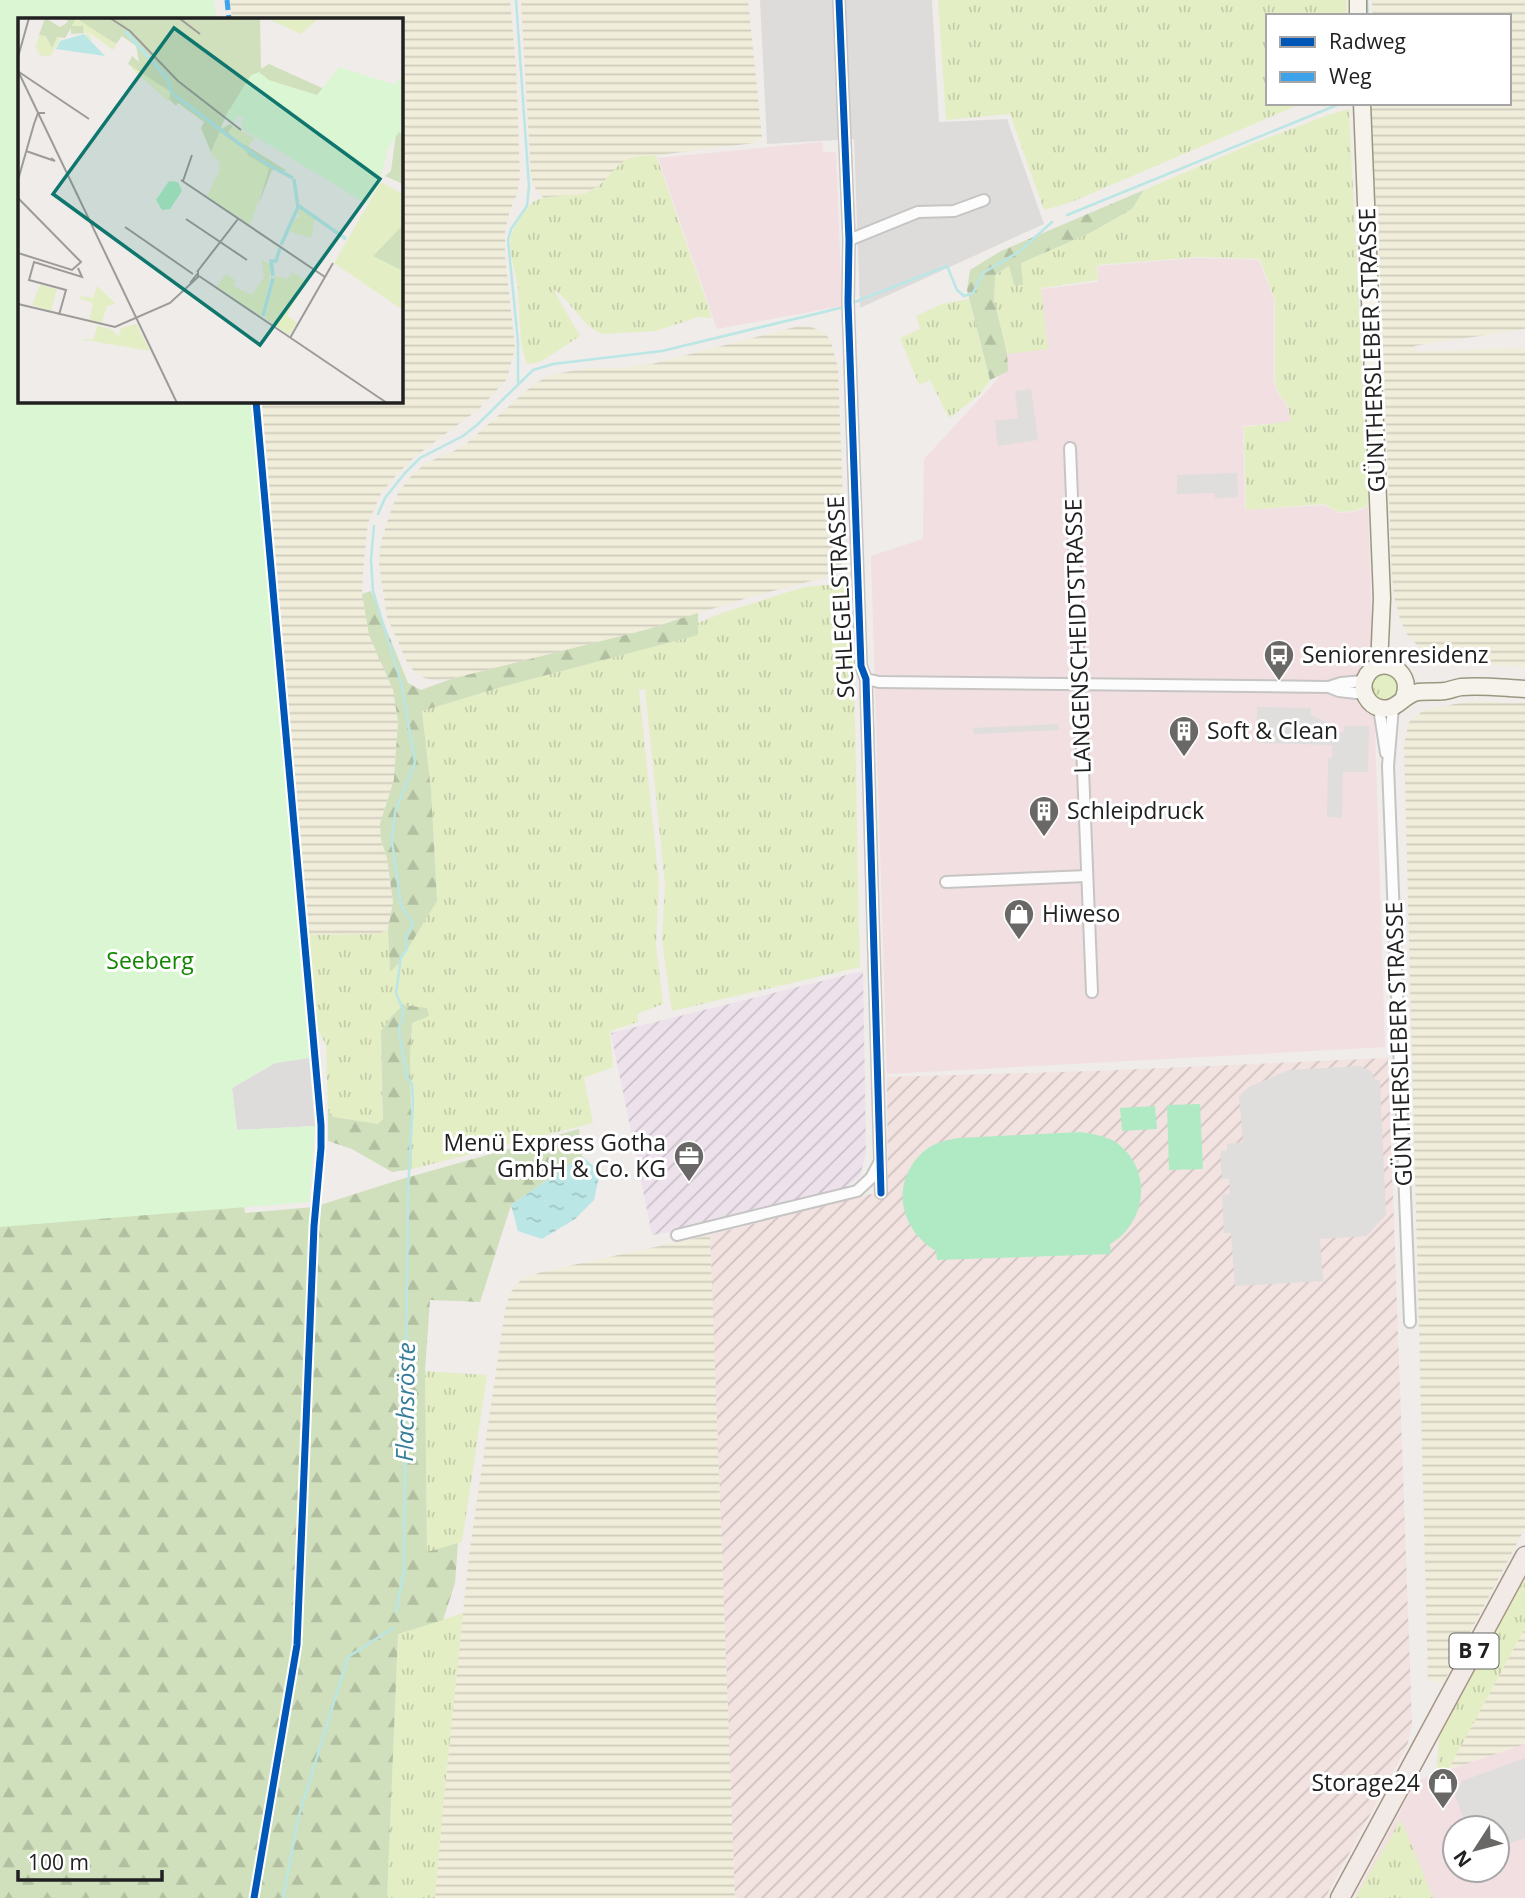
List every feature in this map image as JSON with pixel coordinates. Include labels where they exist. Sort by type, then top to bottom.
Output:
[{"type":"main road","name":"GÜNTHERSLEBER STRASSE","points":[[1362,105],[1385,666]]},
{"type":"main road","points":[[1462,687],[1447,691],[1416,692],[1392,704],[1373,705],[1364,687],[1370,672],[1385,666],[1397,669],[1405,679],[1411,681],[1447,683],[1462,687],[1525,689]]},
{"type":"main road","points":[[1392,704],[1406,691],[1405,679]]},
{"type":"main road","name":"B 7","points":[[1340,1898],[1525,1556]]},
{"type":"street","name":"SCHLEGELSTRASSE","points":[[839,0],[849,240],[848,302],[860,653],[866,679],[881,1193]]},
{"type":"street","points":[[849,240],[918,212],[954,211],[984,200]]},
{"type":"street","name":"LANGENSCHEIDTSTRASSE","points":[[1070,448],[1092,992]]},
{"type":"street","points":[[866,679],[878,682],[1080,685],[1329,687],[1341,683],[1364,687]]},
{"type":"street","name":"GÜNTHERSLEBER STRASSE","points":[[1392,704],[1382,734],[1388,766],[1410,1322]]},
{"type":"street","points":[[946,882],[1087,876]]},
{"type":"street","points":[[677,1235],[857,1191],[872,1178],[880,1160]]},
{"type":"shaded area","points":[[230,0],[510,0],[516,66],[520,177],[505,231],[505,257],[515,348],[507,379],[479,409],[417,455],[398,473],[381,493],[368,523],[362,594],[369,635],[393,690],[398,722],[394,779],[380,824],[393,903],[388,929],[379,934],[308,933],[259,402],[402,402],[402,18],[232,18]]},
{"type":"shaded area","points":[[521,0],[748,0],[762,137],[754,143],[627,159],[606,180],[590,191],[572,196],[544,198],[536,190],[531,176]]},
{"type":"shaded area","points":[[760,0],[932,0],[939,122],[1007,119],[1044,224],[860,308],[854,139],[767,144]]},
{"type":"shaded area","points":[[1372,0],[1525,0],[1525,329],[1414,346],[1416,352],[1525,347],[1525,667],[1444,661],[1418,646],[1406,633],[1400,619],[1392,576],[1371,112],[1372,105],[1511,105],[1511,14],[1373,14]]},
{"type":"shaded area","points":[[822,142],[823,152],[836,152],[842,306],[717,329],[658,158]]},
{"type":"shaded area","points":[[1198,258],[1259,260],[1274,300],[1274,382],[1278,394],[1286,404],[1291,422],[1243,426],[1245,510],[1324,505],[1339,513],[1368,507],[1385,1047],[887,1074],[871,556],[923,539],[924,459],[998,379],[993,309],[1043,289],[1098,282],[1098,266]]},
{"type":"shaded area","points":[[799,326],[821,331],[830,339],[838,368],[845,555],[840,569],[834,575],[753,596],[645,630],[451,679],[424,678],[413,670],[387,617],[379,564],[381,542],[389,516],[398,493],[411,476],[426,463],[467,443],[534,384],[551,375],[587,368],[652,364]]},
{"type":"shaded area","points":[[1031,389],[1038,440],[998,446],[995,421],[1018,418],[1015,391]]},
{"type":"shaded area","points":[[1237,473],[1238,497],[1215,498],[1214,493],[1177,494],[1177,475]]},
{"type":"shaded area","points":[[1471,701],[1525,703],[1525,1528],[1444,1682],[1428,1681],[1404,744],[1409,722],[1424,710]]},
{"type":"shaded area","points":[[1257,707],[1311,708],[1311,715],[1332,724],[1340,732],[1344,732],[1344,726],[1369,726],[1368,772],[1343,772],[1342,818],[1327,817],[1328,758],[1332,758],[1332,745],[1257,743]]},
{"type":"shaded area","points":[[1058,724],[1059,730],[974,734],[973,728]]},
{"type":"shaded area","points":[[863,971],[866,1153],[860,1176],[842,1190],[683,1230],[652,1235],[611,1033]]},
{"type":"shaded area","points":[[309,1058],[315,1126],[237,1130],[232,1088],[275,1063]]},
{"type":"shaded area","points":[[1388,1058],[1412,1724],[1407,1746],[1325,1898],[735,1898],[710,1235],[888,1192],[887,1077]]},
{"type":"shaded area","points":[[1360,1066],[1371,1071],[1375,1080],[1380,1080],[1386,1215],[1366,1236],[1320,1239],[1323,1281],[1235,1286],[1231,1233],[1224,1233],[1222,1195],[1230,1194],[1229,1179],[1222,1179],[1220,1151],[1227,1150],[1227,1144],[1243,1142],[1239,1096],[1249,1087],[1289,1070]]},
{"type":"shaded area","points":[[710,1235],[735,1898],[435,1898],[469,1555],[505,1310],[510,1293],[521,1280],[541,1272]]},
{"type":"shaded area","points":[[1525,1628],[1525,1744],[1448,1770],[1454,1758]]},
{"type":"shaded area","points":[[1525,1744],[1525,1898],[1354,1898],[1416,1781]]},
{"type":"shaded area","points":[[1525,1758],[1525,1838],[1511,1843],[1511,1814],[1462,1814],[1455,1795],[1462,1781]]},
{"type":"green space","name":"Seeberg","points":[[0,0],[214,0],[216,18],[18,18],[18,402],[251,402],[309,1058],[275,1063],[232,1088],[237,1130],[315,1126],[309,1202],[0,1227]]},
{"type":"green space","points":[[938,0],[1346,0],[1347,14],[1266,14],[1266,105],[1298,105],[1069,203],[1044,210],[1010,114],[946,120]]},
{"type":"green space","points":[[1349,109],[1367,506],[1354,511],[1339,512],[1324,504],[1246,510],[1244,427],[1291,421],[1287,404],[1279,394],[1275,382],[1275,301],[1260,259],[1199,257],[1097,265],[1098,280],[1041,288],[1048,349],[1007,354],[994,300],[994,276],[1009,266],[1088,234],[1132,209],[1144,190],[1254,143]]},
{"type":"green space","points":[[656,155],[712,318],[698,317],[656,331],[603,334],[589,325],[553,289],[580,336],[540,362],[527,364],[510,249],[511,236],[519,219],[531,204],[542,198],[588,192],[599,186],[624,161]]},
{"type":"green space","points":[[1144,190],[1132,209],[1088,234],[1021,263],[1023,285],[1014,285],[1009,266],[995,275],[994,300],[1007,354],[1008,371],[990,380],[967,290],[970,270],[1001,251]]},
{"type":"green space","points":[[969,299],[990,380],[979,395],[949,418],[930,380],[919,385],[900,338],[920,329],[916,316],[942,304]]},
{"type":"green space","points":[[850,583],[860,967],[672,1011],[662,941],[665,884],[645,689],[639,690],[659,883],[656,945],[663,1004],[637,1014],[638,1022],[610,1031],[613,1067],[584,1078],[593,1123],[412,1169],[412,1023],[381,1031],[383,1119],[378,1124],[334,1117],[328,1111],[326,1045],[316,1025],[308,933],[379,934],[388,929],[390,971],[437,901],[431,790],[422,711],[697,635],[698,623],[804,587]]},
{"type":"green space","points":[[371,591],[408,683],[421,690],[451,679],[645,630],[698,613],[698,635],[422,711],[431,790],[437,901],[399,963],[390,972],[388,929],[393,902],[380,824],[394,779],[398,722],[393,690],[369,635],[362,594]]},
{"type":"green space","points":[[1383,670],[1400,680],[1398,696],[1384,702],[1371,695],[1370,679]]},
{"type":"green space","points":[[0,724],[227,1064],[245,1213],[314,1207],[579,1129],[582,1156],[511,1205],[480,1302],[430,1300],[425,1371],[427,1552],[458,1543],[455,1583],[443,1620],[398,1634],[387,1898],[0,1898]]},
{"type":"green space","points":[[403,1005],[427,1008],[429,1016],[412,1023],[412,1169],[392,1172],[352,1149],[328,1141],[328,1111],[334,1117],[378,1124],[383,1119],[381,1031]]},
{"type":"green space","points":[[1200,1104],[1203,1169],[1169,1170],[1167,1105]]},
{"type":"green space","points":[[1155,1106],[1157,1129],[1122,1131],[1120,1108]]},
{"type":"green space","points":[[1081,1132],[1117,1143],[1129,1154],[1140,1181],[1138,1210],[1132,1223],[1110,1244],[1111,1254],[937,1260],[936,1251],[923,1242],[907,1218],[903,1204],[906,1177],[923,1152],[935,1144],[959,1138]]},
{"type":"green space","points":[[425,1371],[487,1375],[462,1542],[427,1553]]},
{"type":"green space","points":[[1525,1573],[1525,1628],[1448,1770],[1437,1774],[1439,1732]]},
{"type":"green space","points":[[463,1613],[435,1898],[387,1898],[398,1634]]},
{"type":"green space","points":[[1401,1819],[1433,1898],[1355,1898]]},
{"type":"water","points":[[582,1156],[600,1172],[594,1200],[575,1219],[542,1239],[518,1231],[511,1205]]},
{"type":"waterway","points":[[516,0],[529,186],[527,206],[511,229],[508,240],[518,342],[518,382]]},
{"type":"waterway","points":[[1367,0],[1368,14]]},
{"type":"waterway","points":[[1067,215],[1337,105]]},
{"type":"waterway","points":[[855,302],[947,266],[957,290],[964,296],[973,293],[983,273],[1020,251],[1052,222]]},
{"type":"waterway","points":[[378,514],[385,498],[420,458],[463,436],[533,370],[553,364],[662,351],[840,308]]},
{"type":"waterway","points":[[374,526],[371,560],[373,591],[402,686],[415,762],[395,812],[392,841],[401,906],[413,924],[406,937],[407,949],[401,957],[396,993],[403,1010],[399,1027],[400,1038],[407,1077],[412,1084],[413,1102],[408,1191],[404,1571],[396,1612]]},
{"type":"waterway","name":"Flachsröste","points":[[283,1898],[299,1815],[348,1657],[393,1628]]},
{"type":"marked path","points":[[227,0],[229,18]]},
{"type":"cycle path","points":[[839,0],[861,666],[866,679],[881,1193]]},
{"type":"cycle path","points":[[254,1898],[297,1645],[314,1226],[321,1148],[256,402]]},
{"type":"place","name":"Seniorenresidenz","points":[[1279,682]]},
{"type":"place","name":"Soft & Clean","points":[[1184,758]]},
{"type":"place","name":"Schleipdruck","points":[[1044,838]]},
{"type":"place","name":"Hiweso","points":[[1019,941]]},
{"type":"place","name":"Menü Express Gotha GmbH & Co. KG","points":[[689,1183]]},
{"type":"place","name":"Storage24","points":[[1443,1810]]}]
